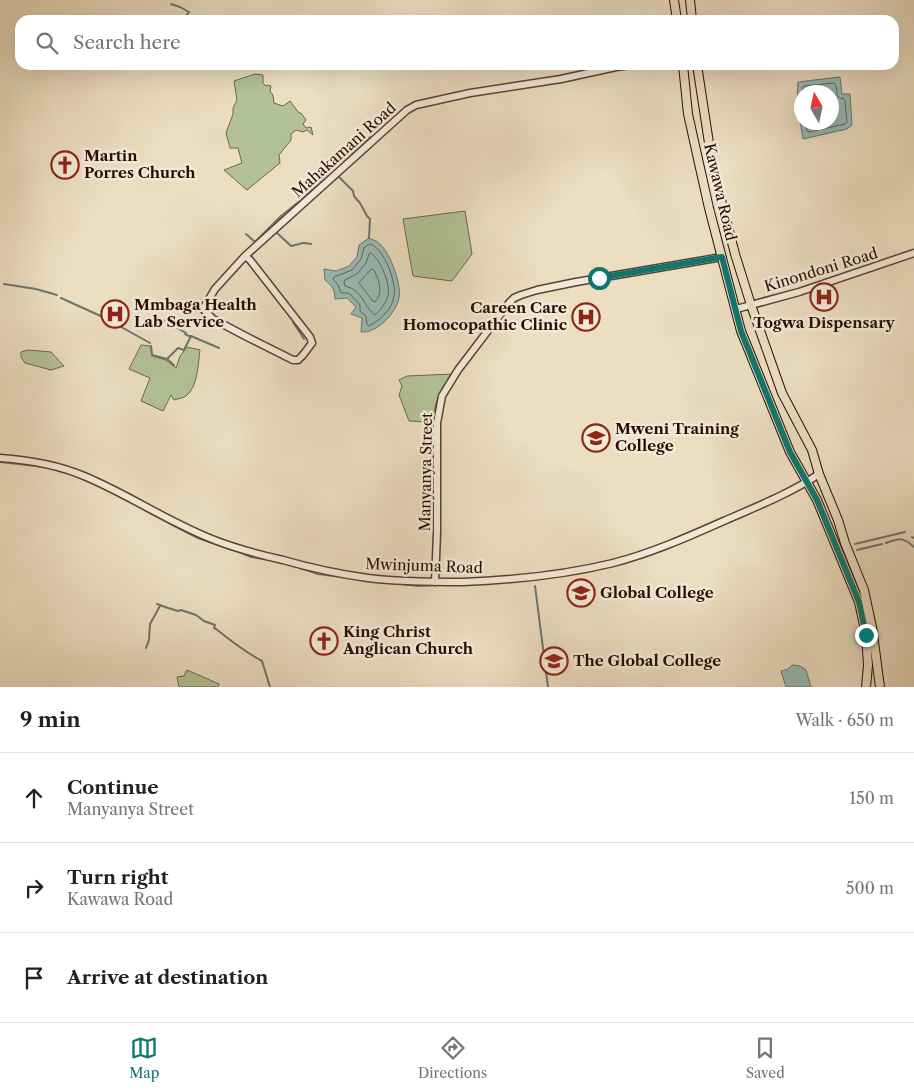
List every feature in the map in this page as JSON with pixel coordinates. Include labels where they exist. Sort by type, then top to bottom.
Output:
[{"type":"main road","points":[[674,0],[676,15]]},
{"type":"main road","points":[[690,0],[692,15]]},
{"type":"main road","name":"Kawawa Road","points":[[684,70],[688,114],[709,208],[741,331],[790,452],[817,500],[859,602],[866,635],[868,664],[866,687]]},
{"type":"main road","name":"Kawawa Road","points":[[698,70],[713,169],[735,254],[782,393],[812,450],[819,474],[864,590],[872,627],[880,687]]},
{"type":"street","name":"Mahakamani Road","points":[[245,256],[310,337],[312,343],[298,360],[294,360],[213,319],[203,309],[215,289],[245,256],[401,115],[416,105],[470,93],[561,79],[602,70]]},
{"type":"street","name":"Kinondoni Road","points":[[735,308],[800,292],[914,253]]},
{"type":"street","name":"Manyanya Street","points":[[436,582],[437,423],[442,396],[458,370],[509,303],[514,298],[537,290],[722,257]]},
{"type":"street","name":"Mwinjuma Road","points":[[0,458],[34,462],[83,475],[209,538],[263,555],[329,571],[370,578],[436,582],[528,578],[613,563],[700,532],[764,504],[819,474]]},
{"type":"green space","points":[[255,74],[263,75],[263,83],[266,86],[271,86],[270,91],[273,95],[274,103],[283,106],[290,101],[306,120],[303,124],[306,128],[311,127],[313,135],[307,130],[303,132],[296,130],[291,134],[291,140],[279,155],[280,163],[247,190],[224,170],[242,163],[238,148],[230,148],[226,133],[237,100],[234,81]]},
{"type":"green space","points":[[465,211],[472,254],[452,281],[413,276],[403,219]]},
{"type":"green space","points":[[141,345],[150,346],[152,356],[166,360],[176,368],[180,356],[187,347],[200,350],[197,375],[190,392],[185,397],[174,400],[171,395],[163,411],[141,401],[150,378],[129,369]]},
{"type":"green space","points":[[28,350],[51,352],[64,366],[51,370],[25,363],[21,357],[21,352]]},
{"type":"green space","points":[[453,374],[443,387],[436,403],[433,417],[427,422],[409,421],[399,395],[402,386],[399,380],[407,376]]},
{"type":"green space","points":[[187,670],[219,684],[218,687],[179,687],[177,677],[184,676]]},
{"type":"water","points":[[840,77],[842,94],[850,94],[852,125],[847,129],[803,139],[802,130],[839,130],[839,85],[798,85],[798,82]]},
{"type":"water","points":[[369,238],[381,245],[390,258],[398,284],[399,298],[393,312],[385,321],[371,331],[361,332],[362,318],[351,314],[356,307],[347,298],[335,299],[333,288],[325,280],[324,269],[336,271],[349,266],[357,257],[359,245]]},
{"type":"water","points":[[792,665],[806,670],[811,687],[786,687],[781,671],[788,669]]},
{"type":"waterway","points":[[171,4],[189,12],[187,15]]},
{"type":"waterway","points":[[246,234],[255,242],[281,216],[301,200],[330,170],[370,137]]},
{"type":"waterway","points":[[338,176],[353,191],[354,196],[370,219],[369,238]]},
{"type":"waterway","points":[[276,232],[291,246],[303,243]]},
{"type":"waterway","points":[[304,243],[311,244]]},
{"type":"waterway","points":[[251,255],[256,250]]},
{"type":"waterway","points":[[4,284],[36,289],[57,295]]},
{"type":"waterway","points":[[61,298],[105,318],[150,343]]},
{"type":"waterway","points":[[163,320],[191,336]]},
{"type":"waterway","points":[[293,322],[304,339]]},
{"type":"waterway","points":[[167,359],[178,348],[184,350],[191,336],[219,348]]},
{"type":"waterway","points":[[151,346],[152,355],[167,359],[174,365]]},
{"type":"waterway","points":[[0,462],[45,467]]},
{"type":"waterway","points":[[171,524],[198,538],[251,557],[269,560]]},
{"type":"waterway","points":[[855,544],[905,532]]},
{"type":"waterway","points":[[886,543],[901,539],[914,547]]},
{"type":"waterway","points":[[857,550],[882,544]]},
{"type":"waterway","points":[[300,568],[318,574],[357,579]]},
{"type":"waterway","points":[[391,583],[419,586],[436,585]]},
{"type":"waterway","points":[[535,586],[548,687]]},
{"type":"waterway","points":[[157,604],[196,615],[204,621],[215,625],[214,628],[262,661],[270,687]]},
{"type":"waterway","points":[[146,648],[149,640],[150,624],[160,606]]},
{"type":"place","name":"Martin Porres Church","points":[[65,165]]},
{"type":"place","name":"Togwa Dispensary","points":[[824,297]]},
{"type":"place","name":"Mmbaga Health Lab Service","points":[[115,314]]},
{"type":"place","name":"Careen Care Homocopathic Clinic","points":[[586,317]]},
{"type":"place","name":"Mweni Training College","points":[[596,438]]},
{"type":"place","name":"Global College","points":[[581,593]]},
{"type":"place","name":"King Christ Anglican Church","points":[[324,641]]},
{"type":"place","name":"The Global College","points":[[554,661]]},
{"type":"route","points":[[599,278],[722,257],[741,331],[790,452],[817,500],[859,602],[866,635]]}]
